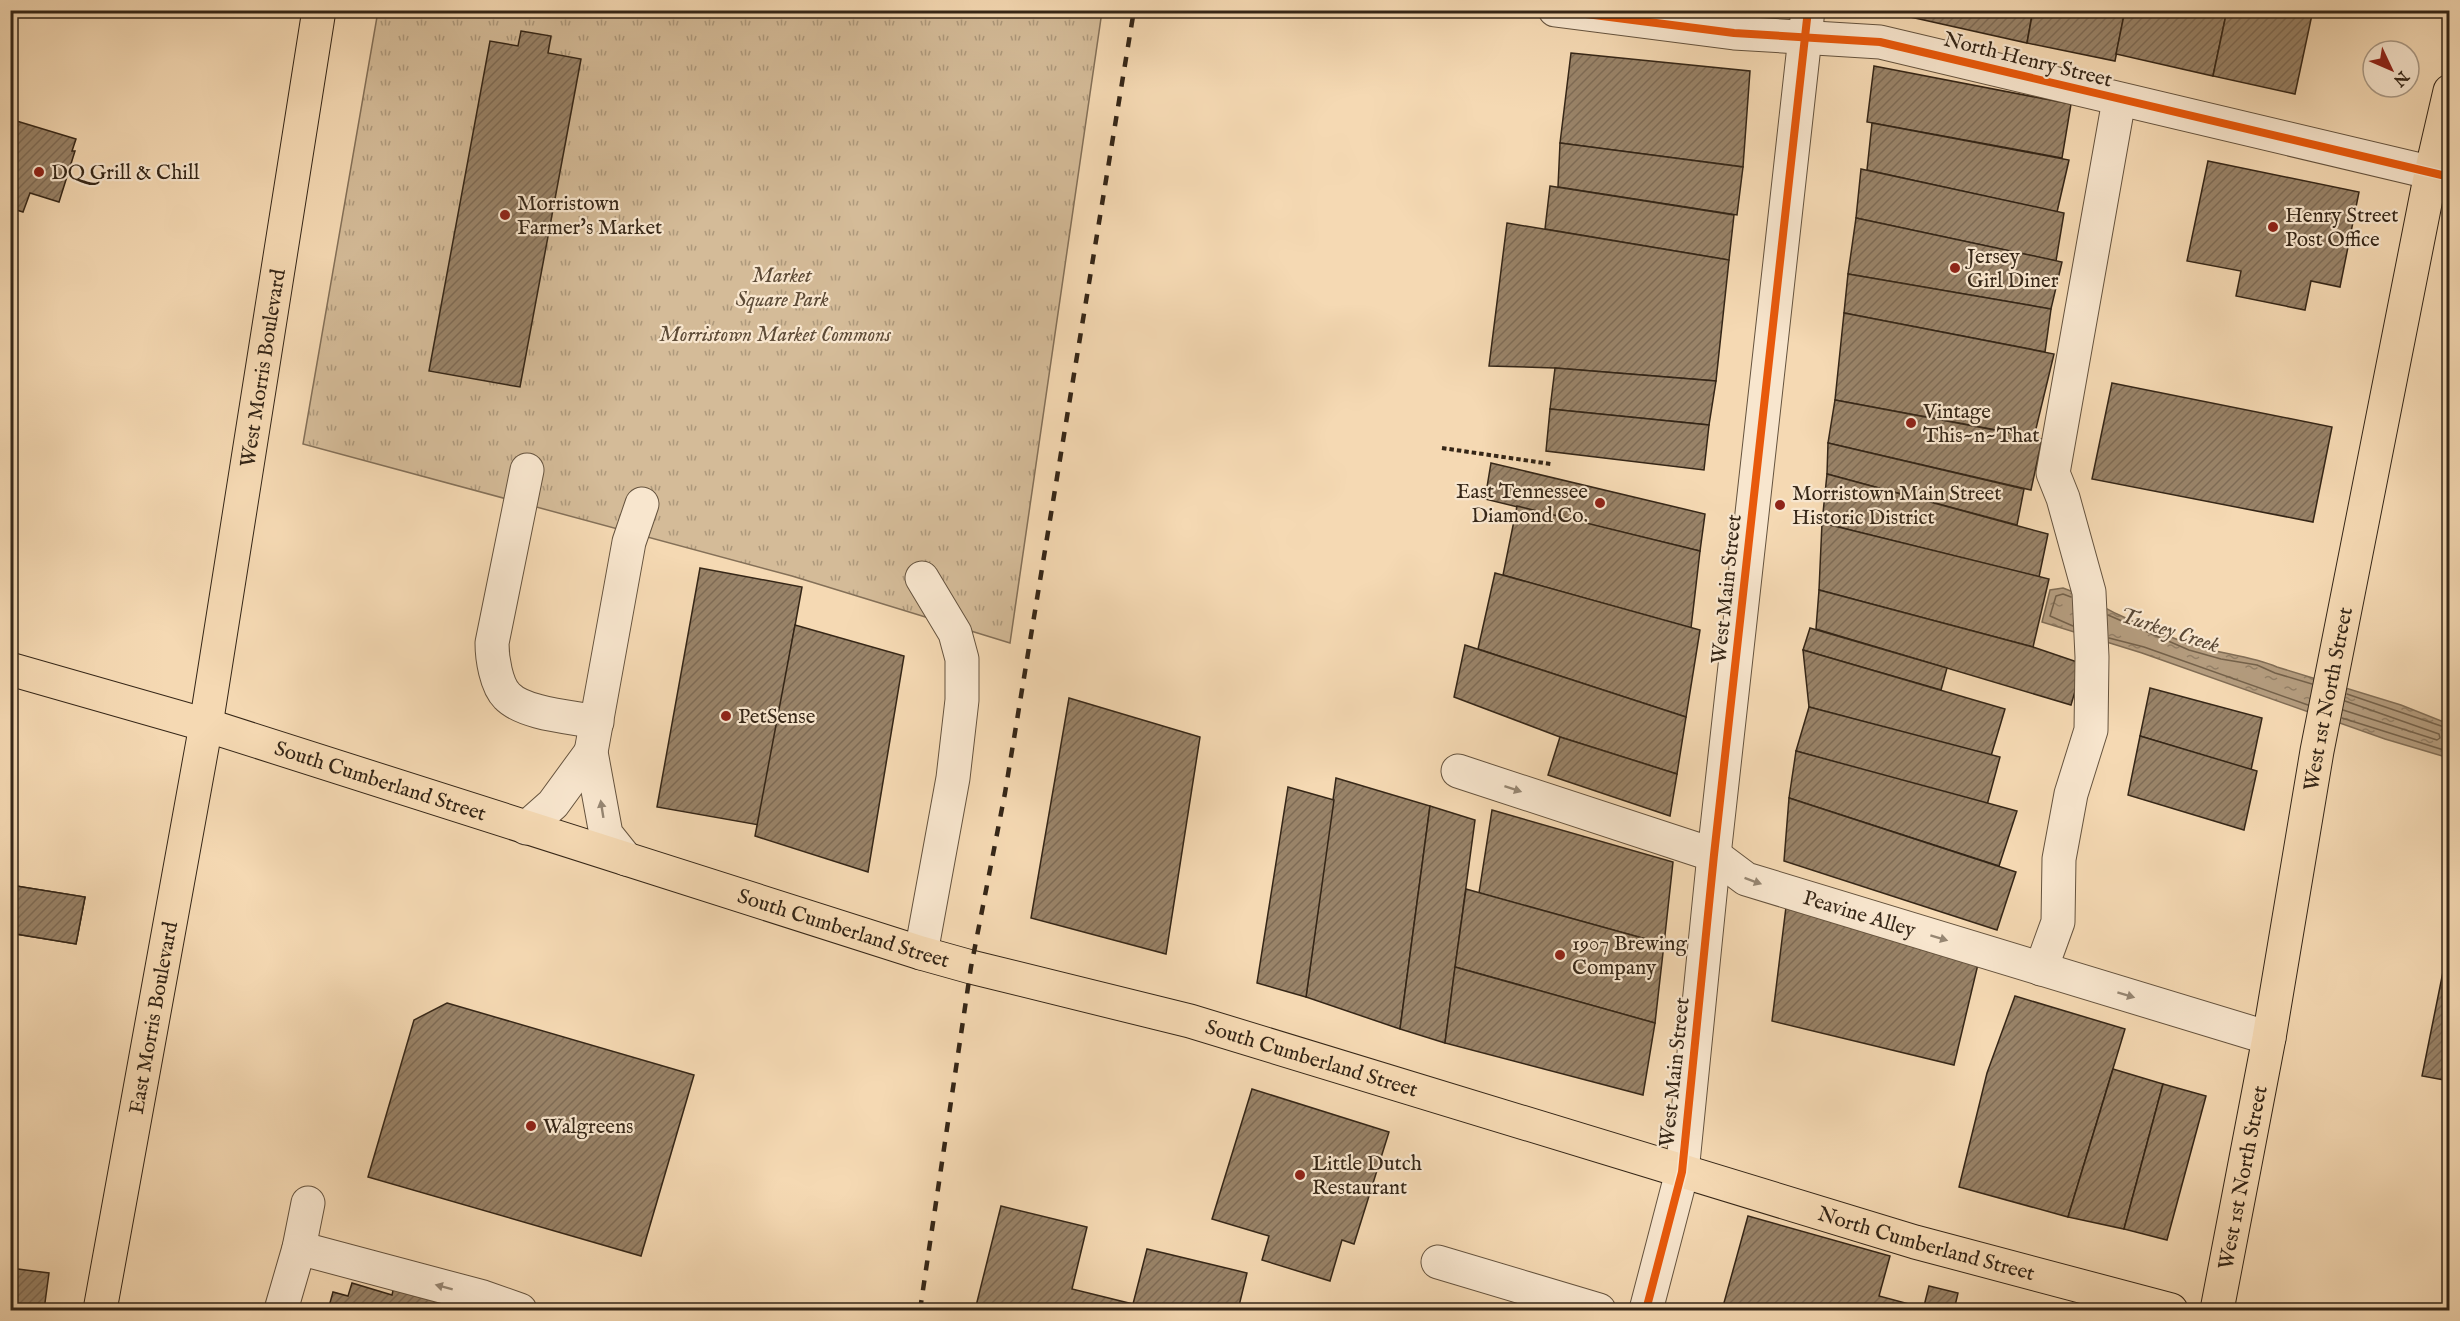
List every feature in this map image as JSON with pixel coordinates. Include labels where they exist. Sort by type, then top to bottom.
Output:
[{"type":"main road","name":"West Morris Boulevard","points":[[206,725],[319,10]]},
{"type":"main road","name":"West 1st North Street","points":[[2217,1311],[2269,1038],[2317,751],[2440,175],[2450,91]]},
{"type":"main road","name":"South Cumberland Street","points":[[10,669],[206,725],[921,953],[1190,1021],[1682,1172]]},
{"type":"main road","name":"East Morris Boulevard","points":[[100,1311],[206,725]]},
{"type":"main road","name":"North Cumberland Street","points":[[1682,1172],[1915,1242],[2171,1311]]},
{"type":"street","name":"North Henry Street","points":[[1555,10],[1734,33],[1807,24],[2440,175]]},
{"type":"street","name":"West Main Street","points":[[1646,1311],[1682,1172],[1714,855],[1807,24]]},
{"type":"street","points":[[2041,969],[2058,921],[2059,859],[2071,794],[2091,730],[2092,657],[2089,592],[2063,498],[2053,472],[2119,100]]},
{"type":"street","points":[[527,470],[492,643],[492,662],[505,695],[521,706],[594,737]]},
{"type":"street","points":[[626,859],[606,834],[594,737],[628,542],[642,504]]},
{"type":"street","points":[[921,953],[953,778],[962,700],[962,659],[954,633],[922,578]]},
{"type":"street","points":[[526,828],[553,804],[594,737]]},
{"type":"street","name":"Peavine Alley","points":[[1458,771],[1714,855],[1746,879],[2269,1038]]},
{"type":"street","points":[[281,1311],[299,1248],[308,1203]]},
{"type":"street","points":[[299,1248],[483,1297],[520,1311]]},
{"type":"street","points":[[1438,1262],[1599,1311]]},
{"type":"path","points":[[1442,448],[1551,464]]},
{"type":"green space","name":"Market Square Park","points":[[1090,10],[1101,18],[1010,643],[792,576],[303,444],[378,11]]},
{"type":"water","name":"Turkey Creek","points":[[2063,588],[2135,622],[2189,644],[2266,663],[2401,705],[2449,724],[2449,758],[2385,739],[2142,653],[2042,622],[2050,590]]},
{"type":"building","points":[[1879,10],[2033,10],[2027,43]]},
{"type":"building","points":[[2033,10],[2125,10],[2115,61],[2027,43]]},
{"type":"building","points":[[2125,10],[2227,10],[2213,76],[2116,54]]},
{"type":"building","points":[[2227,10],[2313,10],[2295,94],[2213,76]]},
{"type":"building","name":"Morristown Farmer's Market","points":[[521,31],[551,36],[548,53],[581,59],[520,387],[429,371],[490,41],[518,46]]},
{"type":"building","points":[[1571,53],[1750,71],[1743,167],[1560,143]]},
{"type":"building","points":[[1874,66],[2071,104],[2062,158],[1867,122]]},
{"type":"building","name":"DQ Grill & Chill","points":[[10,119],[76,139],[72,151],[75,151],[59,202],[30,193],[23,212],[10,208]]},
{"type":"building","points":[[1872,123],[2069,160],[2057,212],[1867,170]]},
{"type":"building","points":[[1560,143],[1743,167],[1737,215],[1558,187]]},
{"type":"building","name":"Henry Street Post Office","points":[[2208,161],[2359,192],[2340,287],[2311,281],[2305,310],[2236,296],[2241,271],[2187,261]]},
{"type":"building","points":[[1861,169],[2064,213],[2056,261],[1856,218]]},
{"type":"building","points":[[1550,186],[1734,215],[1729,260],[1545,229]]},
{"type":"building","name":"Jersey Girl Diner","points":[[1856,218],[2062,262],[2051,309],[1848,274]]},
{"type":"building","points":[[1507,223],[1729,260],[1716,381],[1555,368],[1489,366]]},
{"type":"building","points":[[1848,274],[2051,309],[2045,352],[1844,313]]},
{"type":"building","points":[[1844,313],[2054,354],[2034,437],[1835,400]]},
{"type":"building","points":[[1555,368],[1716,381],[1709,425],[1550,409]]},
{"type":"building","points":[[2112,383],[2332,427],[2313,522],[2092,479]]},
{"type":"building","points":[[1835,400],[2042,439],[2031,490],[1828,443]]},
{"type":"building","points":[[1550,409],[1709,425],[1704,470],[1546,451]]},
{"type":"building","points":[[1828,443],[2024,489],[2017,525],[1827,474]]},
{"type":"building","points":[[1491,463],[1705,514],[1700,551],[1485,499]]},
{"type":"building","points":[[1827,474],[2048,534],[2039,577],[1822,523]]},
{"type":"building","points":[[1517,506],[1700,551],[1691,628],[1503,575]]},
{"type":"building","points":[[1822,523],[2049,579],[2033,647],[1819,590]]},
{"type":"building","name":"PetSense","points":[[700,568],[802,587],[759,825],[657,807]]},
{"type":"building","points":[[1495,573],[1700,630],[1686,717],[1478,649]]},
{"type":"building","points":[[1819,590],[2033,647],[2083,664],[2071,705],[1816,629]]},
{"type":"building","points":[[795,625],[904,656],[868,872],[755,836]]},
{"type":"building","points":[[1810,628],[1947,668],[1941,690],[1803,650]]},
{"type":"building","points":[[1465,645],[1686,717],[1677,774],[1560,737],[1454,697]]},
{"type":"building","points":[[1803,650],[2005,709],[1991,756],[1809,707]]},
{"type":"building","points":[[2150,688],[2262,718],[2251,770],[2140,736]]},
{"type":"building","points":[[1069,698],[1200,737],[1166,954],[1031,918]]},
{"type":"building","points":[[1809,707],[2000,757],[1987,805],[1796,751]]},
{"type":"building","points":[[2140,736],[2257,771],[2244,830],[2128,795]]},
{"type":"building","points":[[1560,737],[1677,774],[1670,816],[1548,775]]},
{"type":"building","points":[[1796,751],[2017,811],[1999,866],[1789,798]]},
{"type":"building","points":[[1336,778],[1430,806],[1400,1029],[1306,997]]},
{"type":"building","points":[[1288,787],[1334,800],[1306,997],[1257,983]]},
{"type":"building","points":[[1789,798],[2016,872],[1997,930],[1784,861]]},
{"type":"building","points":[[1430,806],[1475,820],[1445,1043],[1400,1029]]},
{"type":"building","points":[[1492,810],[1673,862],[1664,944],[1479,893]]},
{"type":"building","points":[[10,885],[85,897],[76,944],[10,933]]},
{"type":"building","points":[[10,885],[85,897],[76,944],[10,933]]},
{"type":"building","name":"1907 Brewing Company","points":[[1466,889],[1664,944],[1655,1023],[1455,967]]},
{"type":"building","points":[[1786,907],[1979,960],[1954,1065],[1772,1021]]},
{"type":"building","points":[[2446,957],[2450,958],[2450,1081],[2422,1076]]},
{"type":"building","points":[[1455,967],[1655,1023],[1643,1095],[1445,1043]]},
{"type":"building","points":[[2015,996],[2125,1029],[2068,1217],[1959,1187],[1987,1073]]},
{"type":"building","name":"Walgreens","points":[[447,1003],[694,1075],[641,1256],[368,1177],[414,1020]]},
{"type":"building","points":[[2113,1069],[2163,1084],[2124,1229],[2068,1217]]},
{"type":"building","points":[[2163,1084],[2206,1096],[2167,1240],[2124,1229]]},
{"type":"building","name":"Little Dutch Restaurant","points":[[1252,1089],[1389,1132],[1354,1244],[1342,1240],[1330,1281],[1262,1260],[1269,1236],[1212,1219]]},
{"type":"building","points":[[1001,1206],[1087,1227],[1072,1289],[1133,1304],[1147,1249],[1247,1273],[1238,1310],[975,1310]]},
{"type":"building","points":[[1748,1216],[1890,1256],[1879,1296],[1909,1304],[1907,1310],[1722,1310]]},
{"type":"building","points":[[10,1268],[49,1273],[44,1310],[10,1310]]},
{"type":"building","points":[[395,1282],[457,1300],[455,1307],[465,1310],[328,1310],[333,1292],[348,1296],[352,1283],[392,1295]]},
{"type":"building","points":[[1929,1286],[1958,1293],[1954,1310],[1923,1310]]},
{"type":"railway","points":[[920,1310],[971,967],[1005,793],[1134,10]]},
{"type":"cycle path","points":[[1555,10],[1734,33],[1880,42],[2450,177]]},
{"type":"cycle path","points":[[1646,1310],[1682,1172],[1714,855],[1808,10]]},
{"type":"place","name":"DQ Grill & Chill","points":[[39,172]]},
{"type":"place","name":"Morristown Farmer's Market","points":[[505,215]]},
{"type":"place","name":"Henry Street Post Office","points":[[2273,227]]},
{"type":"place","name":"Jersey Girl Diner","points":[[1955,268]]},
{"type":"place","name":"Vintage This~n~That","points":[[1911,423]]},
{"type":"place","name":"East Tennessee Diamond Co.","points":[[1600,503]]},
{"type":"place","name":"Morristown Main Street Historic District","points":[[1780,505]]},
{"type":"place","name":"PetSense","points":[[726,716]]},
{"type":"place","name":"1907 Brewing Company","points":[[1560,955]]},
{"type":"place","name":"Walgreens","points":[[531,1126]]},
{"type":"place","name":"Little Dutch Restaurant","points":[[1300,1175]]},
{"type":"park label","name":"Morristown Market Commons","points":[[775,334]]}]
